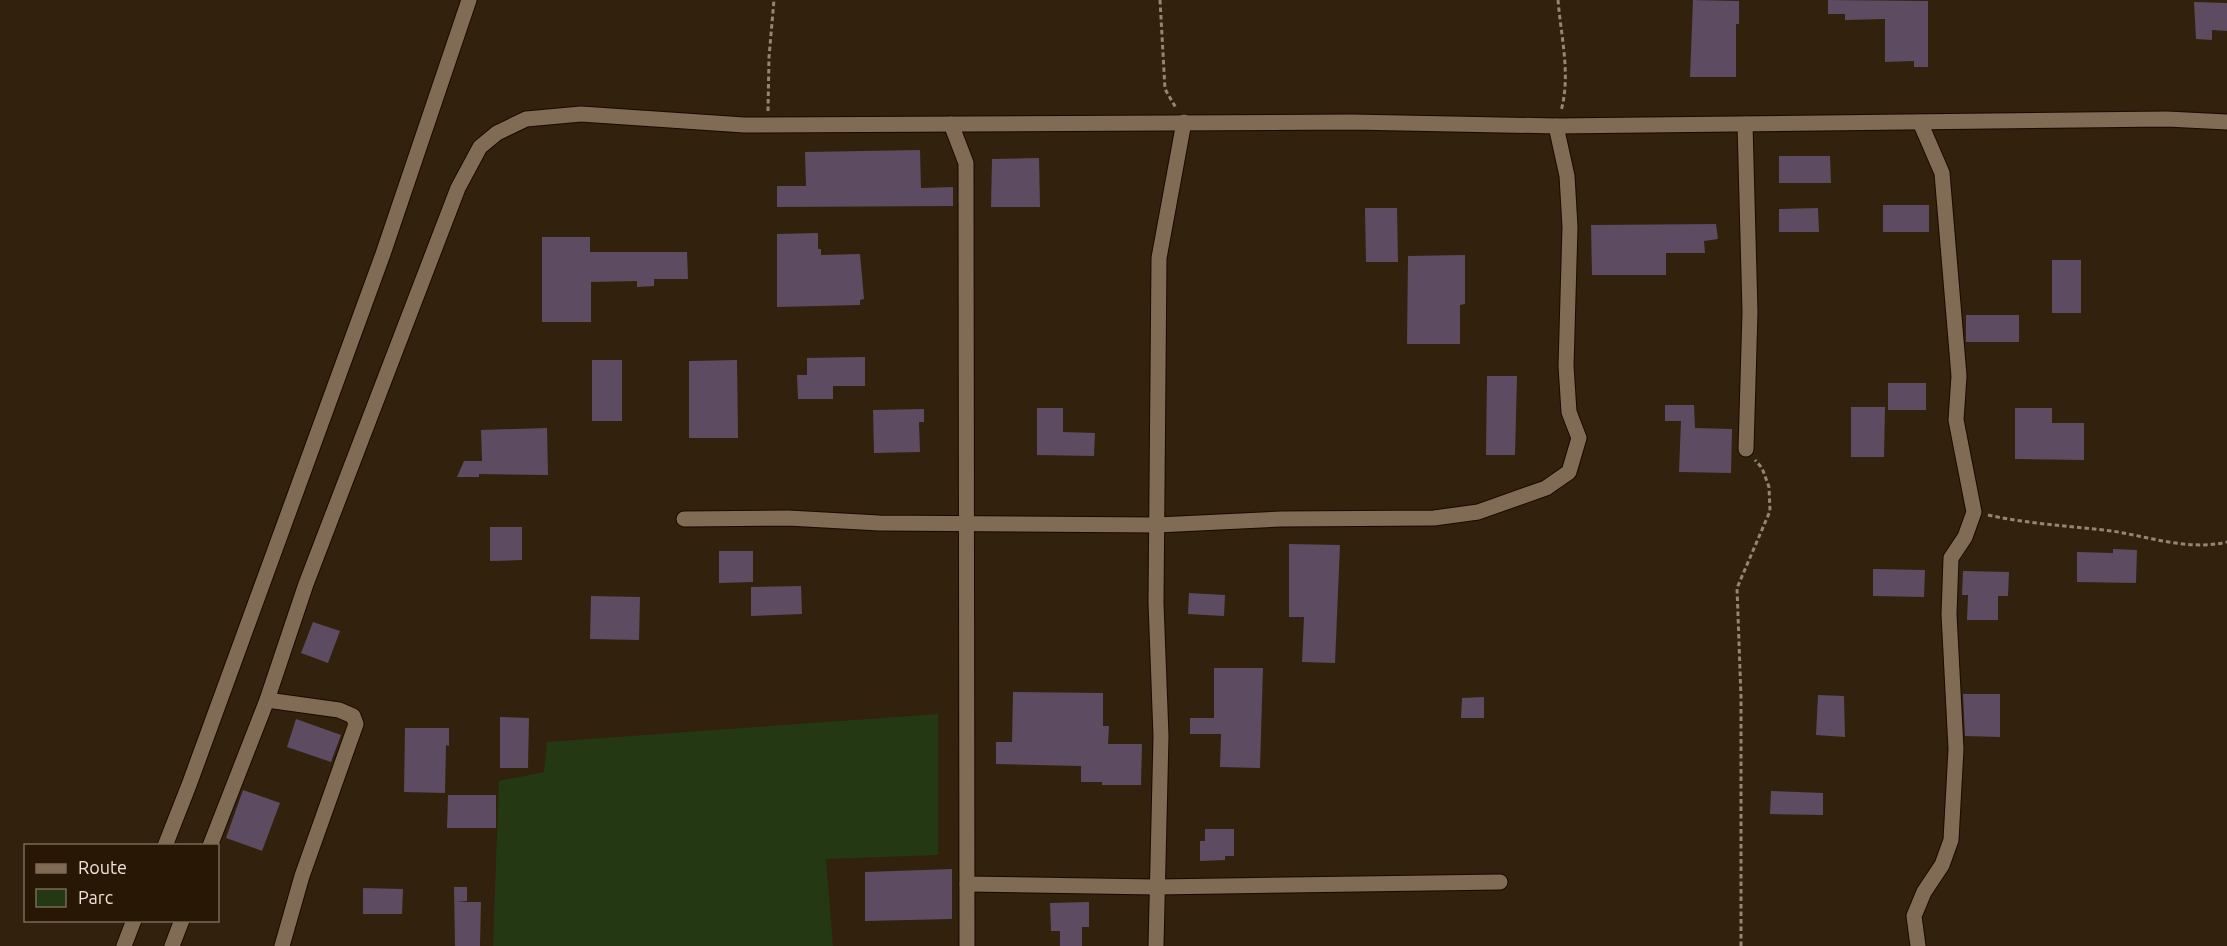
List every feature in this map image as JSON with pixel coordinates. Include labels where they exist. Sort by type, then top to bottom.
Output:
[{"type":"street","points":[[166,844],[383,254],[469,0]]},
{"type":"street","points":[[211,844],[267,700],[306,584],[458,188],[480,147],[497,133],[526,118],[581,114],[768,125],[1352,122],[1556,126],[2167,119],[2227,123]]},
{"type":"street","points":[[1156,946],[1161,736],[1157,525],[1159,258],[1184,122]]},
{"type":"street","points":[[1918,946],[1914,915],[1924,892],[1942,865],[1951,840],[1956,750],[1949,614],[1951,558],[1965,537],[1974,512],[1956,420],[1959,376],[1942,173],[1920,122]]},
{"type":"street","points":[[951,123],[966,163],[968,522],[966,613],[969,730],[967,946]]},
{"type":"street","points":[[1745,124],[1750,312],[1746,449]]},
{"type":"street","points":[[684,519],[788,518],[879,523],[1157,525],[1281,519],[1434,518],[1478,512],[1546,488],[1569,472],[1579,438],[1569,412],[1566,366],[1570,227],[1567,176],[1556,126]]},
{"type":"street","points":[[267,700],[339,710],[353,717],[356,724],[302,876],[282,946]]},
{"type":"street","points":[[967,884],[1156,887],[1500,882]]},
{"type":"street","points":[[124,946],[134,922]]},
{"type":"street","points":[[172,946],[182,922]]},
{"type":"path","points":[[768,125],[769,57],[774,0]]},
{"type":"path","points":[[1160,0],[1165,89],[1184,122]]},
{"type":"path","points":[[1556,126],[1565,96],[1565,58],[1558,0]]},
{"type":"path","points":[[1742,946],[1741,697],[1737,588],[1770,511],[1769,487],[1762,468],[1746,449]]},
{"type":"path","points":[[1974,512],[2031,525],[2116,532],[2156,541],[2214,545],[2227,542]]},
{"type":"green space","points":[[938,714],[938,855],[826,859],[833,946],[493,946],[499,781],[544,772],[547,742]]},
{"type":"building","points":[[1693,0],[1739,1],[1739,24],[1736,24],[1736,77],[1690,77]]},
{"type":"building","points":[[1828,0],[1928,1],[1928,67],[1914,67],[1914,61],[1885,62],[1885,19],[1845,20],[1845,14],[1828,14]]},
{"type":"building","points":[[2194,2],[2227,3],[2227,31],[2212,30],[2212,40],[2196,39]]},
{"type":"building","points":[[920,150],[921,188],[953,187],[953,206],[777,207],[777,186],[806,186],[805,152]]},
{"type":"building","points":[[1779,156],[1830,156],[1831,183],[1779,183]]},
{"type":"building","points":[[1039,158],[1040,207],[991,207],[992,159]]},
{"type":"building","points":[[1883,205],[1929,205],[1929,232],[1883,232]]},
{"type":"building","points":[[1365,208],[1397,208],[1398,262],[1366,262]]},
{"type":"building","points":[[1818,208],[1819,232],[1779,232],[1779,209]]},
{"type":"building","points":[[1716,224],[1718,239],[1704,241],[1705,253],[1666,253],[1666,275],[1592,275],[1591,225]]},
{"type":"building","points":[[818,233],[818,249],[821,249],[821,255],[860,254],[864,299],[860,300],[860,305],[777,307],[777,234]]},
{"type":"building","points":[[542,237],[590,237],[590,252],[687,252],[688,279],[654,279],[654,286],[637,287],[637,281],[591,282],[591,322],[542,322]]},
{"type":"building","points":[[1465,255],[1465,304],[1460,305],[1460,344],[1407,344],[1408,256]]},
{"type":"building","points":[[2052,260],[2081,260],[2081,313],[2052,313]]},
{"type":"building","points":[[1966,315],[2019,315],[2019,342],[1966,342]]},
{"type":"building","points":[[865,357],[865,386],[833,386],[833,399],[798,399],[797,375],[807,375],[807,358]]},
{"type":"building","points":[[592,360],[622,360],[622,421],[592,421]]},
{"type":"building","points":[[737,360],[738,438],[689,438],[689,361]]},
{"type":"building","points":[[1487,376],[1517,376],[1515,455],[1486,455]]},
{"type":"building","points":[[1888,383],[1926,383],[1926,410],[1888,410]]},
{"type":"building","points":[[1665,405],[1694,405],[1695,428],[1732,429],[1731,473],[1679,472],[1681,421],[1665,421]]},
{"type":"building","points":[[1851,407],[1885,407],[1884,457],[1851,457]]},
{"type":"building","points":[[1037,408],[1063,408],[1063,432],[1095,433],[1094,456],[1037,455]]},
{"type":"building","points":[[2015,408],[2052,408],[2052,423],[2084,423],[2084,460],[2015,459]]},
{"type":"building","points":[[924,409],[924,422],[919,422],[920,452],[874,453],[873,410]]},
{"type":"building","points":[[547,428],[548,475],[479,474],[479,477],[457,477],[464,461],[482,461],[481,430]]},
{"type":"building","points":[[490,527],[522,527],[522,560],[490,561]]},
{"type":"building","points":[[1289,544],[1340,545],[1335,663],[1302,662],[1304,617],[1289,617]]},
{"type":"building","points":[[2113,549],[2137,550],[2136,583],[2077,582],[2077,552],[2113,553]]},
{"type":"building","points":[[719,551],[753,551],[753,582],[719,583]]},
{"type":"building","points":[[1873,569],[1925,570],[1924,597],[1873,596]]},
{"type":"building","points":[[1963,571],[2009,572],[2008,596],[1998,596],[1998,620],[1967,620],[1968,595],[1962,595]]},
{"type":"building","points":[[801,586],[802,614],[751,616],[751,587]]},
{"type":"building","points":[[1189,593],[1225,595],[1224,616],[1188,614]]},
{"type":"building","points":[[591,596],[640,597],[639,640],[590,639]]},
{"type":"building","points":[[313,622],[340,631],[328,663],[301,653]]},
{"type":"building","points":[[1214,668],[1263,668],[1260,768],[1220,767],[1221,734],[1190,734],[1190,718],[1214,718]]},
{"type":"building","points":[[1013,692],[1103,693],[1103,726],[1109,726],[1108,744],[1142,744],[1141,785],[1102,785],[1102,782],[1081,782],[1081,766],[996,764],[996,742],[1012,742]]},
{"type":"building","points":[[1963,694],[2000,694],[2000,737],[1965,736]]},
{"type":"building","points":[[1818,695],[1844,696],[1845,737],[1816,735]]},
{"type":"building","points":[[1484,697],[1484,718],[1461,718],[1462,698]]},
{"type":"building","points":[[500,717],[529,718],[528,768],[500,768]]},
{"type":"building","points":[[296,719],[341,735],[331,762],[287,747]]},
{"type":"building","points":[[405,728],[449,728],[449,746],[446,745],[445,793],[404,792]]},
{"type":"building","points":[[243,790],[280,803],[262,851],[226,838]]},
{"type":"building","points":[[1771,791],[1823,793],[1823,815],[1770,814]]},
{"type":"building","points":[[448,795],[496,795],[496,828],[447,828]]},
{"type":"building","points":[[1205,829],[1234,829],[1234,856],[1225,856],[1225,860],[1200,861],[1200,841],[1205,841]]},
{"type":"building","points":[[952,869],[952,919],[865,921],[865,872]]},
{"type":"building","points":[[454,887],[467,887],[467,901],[456,902],[481,902],[480,946],[455,946]]},
{"type":"building","points":[[363,888],[403,889],[402,914],[363,914]]},
{"type":"building","points":[[1089,902],[1089,927],[1082,927],[1082,946],[1060,946],[1060,931],[1051,931],[1050,903]]}]
